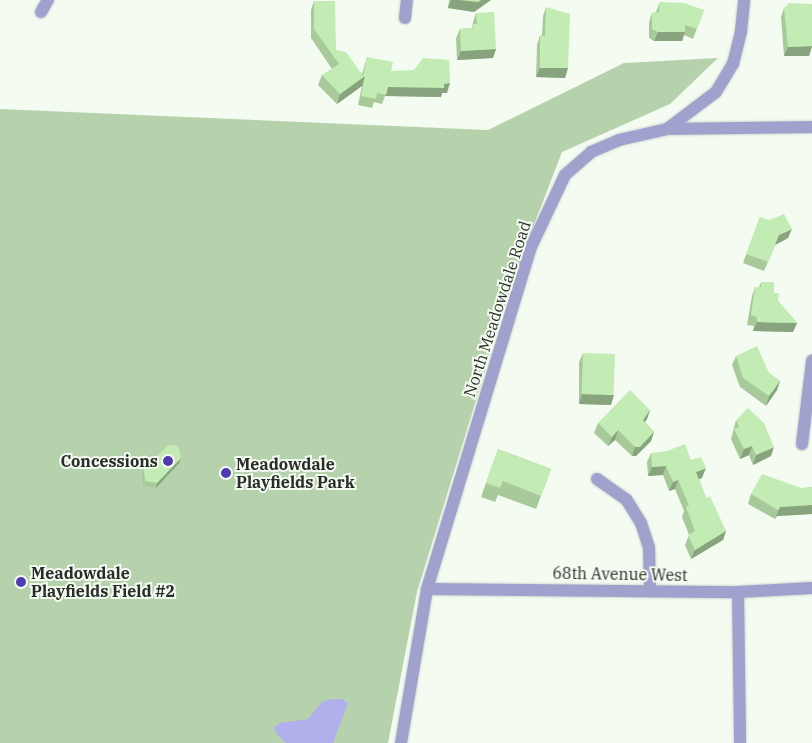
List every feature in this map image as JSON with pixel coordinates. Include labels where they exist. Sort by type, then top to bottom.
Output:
[{"type":"street","points":[[41,12],[48,0]]},
{"type":"street","points":[[405,18],[407,0]]},
{"type":"street","points":[[667,129],[716,92],[732,64],[742,32],[744,0]]},
{"type":"street","name":"North Meadowdale Road","points":[[401,743],[428,589],[531,247],[546,210],[565,175],[592,152],[619,140],[667,129],[812,127]]},
{"type":"street","points":[[802,444],[812,362]]},
{"type":"street","points":[[597,479],[626,499],[641,523],[649,548],[650,590]]},
{"type":"street","name":"68th Avenue West","points":[[428,589],[738,592],[812,588]]},
{"type":"street","points":[[738,592],[740,743]]},
{"type":"green space","name":"Meadowdale Playfields Park","points":[[718,58],[670,104],[562,152],[514,277],[417,592],[388,743],[0,743],[0,109],[488,130],[624,63]]},
{"type":"water","points":[[342,699],[348,703],[333,743],[286,743],[275,732],[274,727],[280,723],[308,719],[322,702]]},
{"type":"building","points":[[459,0],[481,0],[478,2]]},
{"type":"building","points":[[314,1],[335,1],[336,50],[346,52],[363,76],[367,57],[393,62],[391,71],[414,70],[423,58],[449,60],[450,83],[444,84],[444,88],[388,87],[386,95],[377,93],[376,99],[361,96],[365,76],[340,94],[322,75],[339,64],[314,29]]},
{"type":"building","points":[[660,2],[684,3],[704,10],[697,29],[685,25],[685,32],[658,32],[652,29],[652,13],[659,12]]},
{"type":"building","points":[[789,3],[812,4],[812,46],[788,47],[784,8]]},
{"type":"building","points":[[546,7],[570,14],[568,68],[540,68],[540,35],[545,36]]},
{"type":"building","points":[[494,12],[496,49],[461,51],[460,29],[473,28],[473,24],[477,24],[476,13]]},
{"type":"building","points":[[784,214],[792,229],[779,235],[768,262],[746,254],[760,217],[769,220]]},
{"type":"building","points":[[761,282],[774,282],[774,293],[779,293],[778,301],[797,323],[757,322],[757,317],[751,315],[755,287],[761,287]]},
{"type":"building","points":[[757,346],[769,373],[780,381],[769,396],[743,378],[736,356]]},
{"type":"building","points":[[583,353],[615,354],[614,395],[582,394]]},
{"type":"building","points":[[630,390],[650,410],[643,420],[654,432],[640,447],[635,447],[618,430],[612,437],[598,423]]},
{"type":"building","points":[[748,408],[764,423],[774,447],[756,455],[752,446],[744,449],[734,429],[739,427],[736,420]]},
{"type":"building","points":[[685,444],[691,460],[701,457],[706,468],[696,472],[706,498],[710,496],[726,531],[695,550],[688,535],[695,531],[686,507],[689,505],[678,480],[673,482],[666,466],[652,467],[651,453],[667,451]]},
{"type":"building","points":[[168,445],[178,446],[181,458],[157,483],[145,481],[144,470]]},
{"type":"building","points":[[498,449],[551,469],[541,496],[503,481],[500,488],[486,483]]},
{"type":"building","points":[[762,474],[801,488],[812,487],[812,505],[780,507],[778,510],[751,494]]},
{"type":"place","name":"Concessions","points":[[168,461]]},
{"type":"place","name":"Meadowdale Playfields Park","points":[[226,473]]},
{"type":"place","name":"Meadowdale Playfields Field #2","points":[[21,582]]}]
